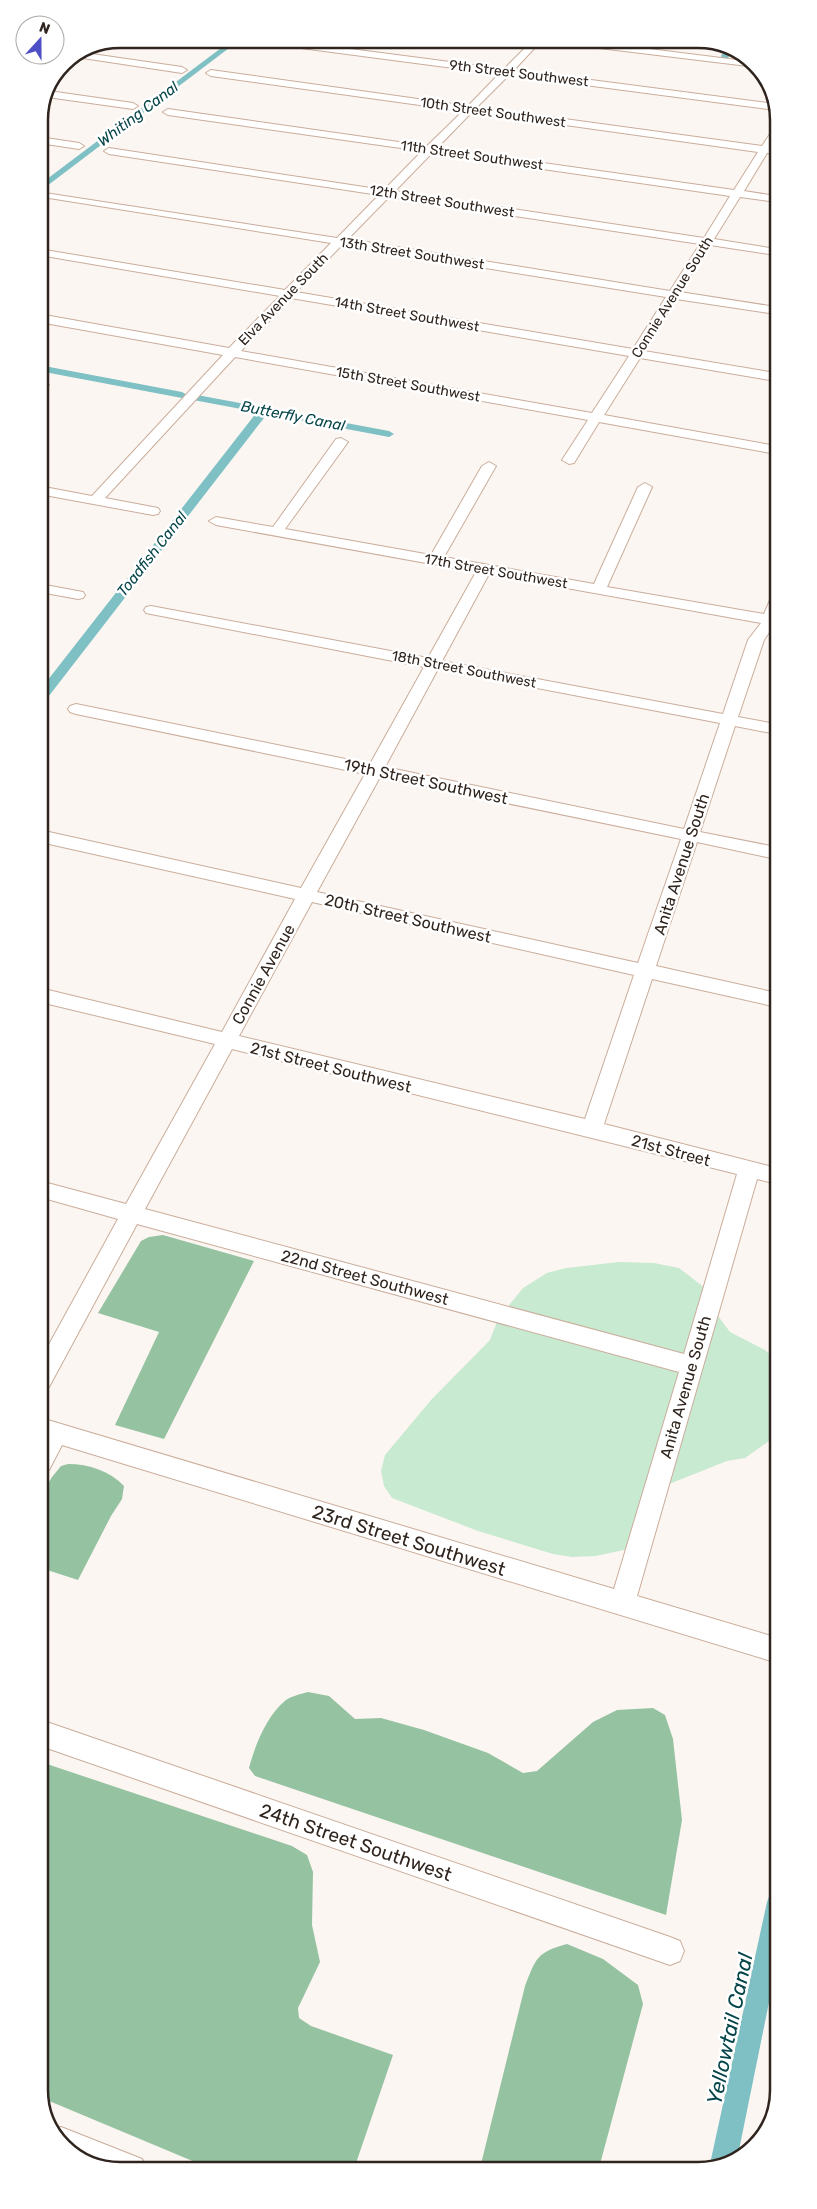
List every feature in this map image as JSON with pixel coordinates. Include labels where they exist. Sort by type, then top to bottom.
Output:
[{"type":"street","name":"9th Street Southwest","points":[[324,48],[768,106]]},
{"type":"street","name":"Elva Avenue South","points":[[96,500],[231,353],[530,48]]},
{"type":"street","points":[[646,48],[742,63]]},
{"type":"street","points":[[87,56],[182,70]]},
{"type":"street","name":"10th Street Southwest","points":[[211,73],[770,150]]},
{"type":"street","points":[[52,95],[133,106]]},
{"type":"street","name":"11th Street Southwest","points":[[168,112],[770,198]]},
{"type":"street","points":[[48,141],[79,146]]},
{"type":"street","name":"Connie Avenue South","points":[[569,460],[738,193],[770,150]]},
{"type":"street","name":"12th Street Southwest","points":[[109,151],[770,251]]},
{"type":"street","name":"13th Street Southwest","points":[[49,194],[770,310]]},
{"type":"street","name":"14th Street Southwest","points":[[48,254],[770,376]]},
{"type":"street","name":"15th Street Southwest","points":[[48,320],[770,449]]},
{"type":"street","points":[[276,532],[341,442]]},
{"type":"street","points":[[434,560],[489,466]]},
{"type":"street","points":[[599,589],[646,487]]},
{"type":"street","points":[[48,492],[153,511]]},
{"type":"street","name":"17th Street Southwest","points":[[216,521],[770,619]]},
{"type":"street","name":"Connie Avenue","points":[[48,1367],[485,569]]},
{"type":"street","points":[[48,589],[78,595]]},
{"type":"street","name":"18th Street Southwest","points":[[151,610],[770,727]]},
{"type":"street","name":"Anita Avenue South","points":[[593,1129],[728,719],[756,640],[770,624]]},
{"type":"street","name":"19th Street Southwest","points":[[76,709],[770,852]]},
{"type":"street","name":"20th Street Southwest","points":[[48,838],[770,998]]},
{"type":"street","name":"21st Street Southwest","points":[[48,997],[593,1129]]},
{"type":"street","name":"21st Street","points":[[593,1129],[749,1170]]},
{"type":"street","points":[[749,1170],[770,1174]]},
{"type":"street","name":"Anita Avenue South","points":[[622,1604],[690,1365],[749,1170]]},
{"type":"street","name":"22nd Street Southwest","points":[[48,1190],[690,1365]]},
{"type":"street","name":"23rd Street Southwest","points":[[48,1431],[770,1649]]},
{"type":"street","name":"24th Street Southwest","points":[[48,1735],[670,1951]]},
{"type":"street","points":[[83,2151],[106,2160]]},
{"type":"green space","points":[[163,1235],[254,1261],[164,1439],[115,1425],[159,1332],[98,1313],[141,1241],[149,1237]]},
{"type":"green space","points":[[619,1262],[654,1263],[679,1268],[705,1288],[713,1309],[730,1332],[770,1354],[770,1440],[745,1458],[727,1461],[669,1484],[633,1548],[596,1556],[572,1557],[553,1554],[478,1531],[392,1498],[384,1486],[381,1471],[385,1455],[431,1400],[490,1340],[498,1319],[523,1288],[547,1273],[566,1268]]},
{"type":"green space","points":[[68,1464],[84,1465],[99,1469],[112,1476],[124,1486],[122,1499],[111,1516],[78,1580],[48,1570],[48,1484],[61,1466]]},
{"type":"green space","points":[[308,1692],[329,1696],[355,1719],[381,1718],[424,1730],[488,1753],[523,1773],[537,1771],[593,1722],[617,1710],[653,1708],[665,1715],[673,1739],[682,1820],[666,1915],[255,1776],[249,1768],[258,1740],[273,1714],[286,1700]]},
{"type":"green space","points":[[48,1764],[292,1846],[307,1855],[313,1872],[312,1925],[320,1962],[298,2008],[299,2018],[311,2026],[393,2055],[357,2161],[193,2161],[48,2101]]},
{"type":"green space","points":[[567,1944],[603,1959],[638,1985],[643,2004],[601,2162],[482,2162],[525,1986],[535,1963],[543,1953]]},
{"type":"waterway","name":"Whiting Canal","points":[[48,182],[225,48]]},
{"type":"waterway","name":"Butterfly Canal","points":[[48,370],[182,395]]},
{"type":"waterway","name":"Butterfly Canal","points":[[197,398],[389,434]]},
{"type":"waterway","name":"Toadfish Canal","points":[[48,688],[264,411]]},
{"type":"waterway","name":"Yellowtail Canal","points":[[725,2156],[770,1940]]}]
